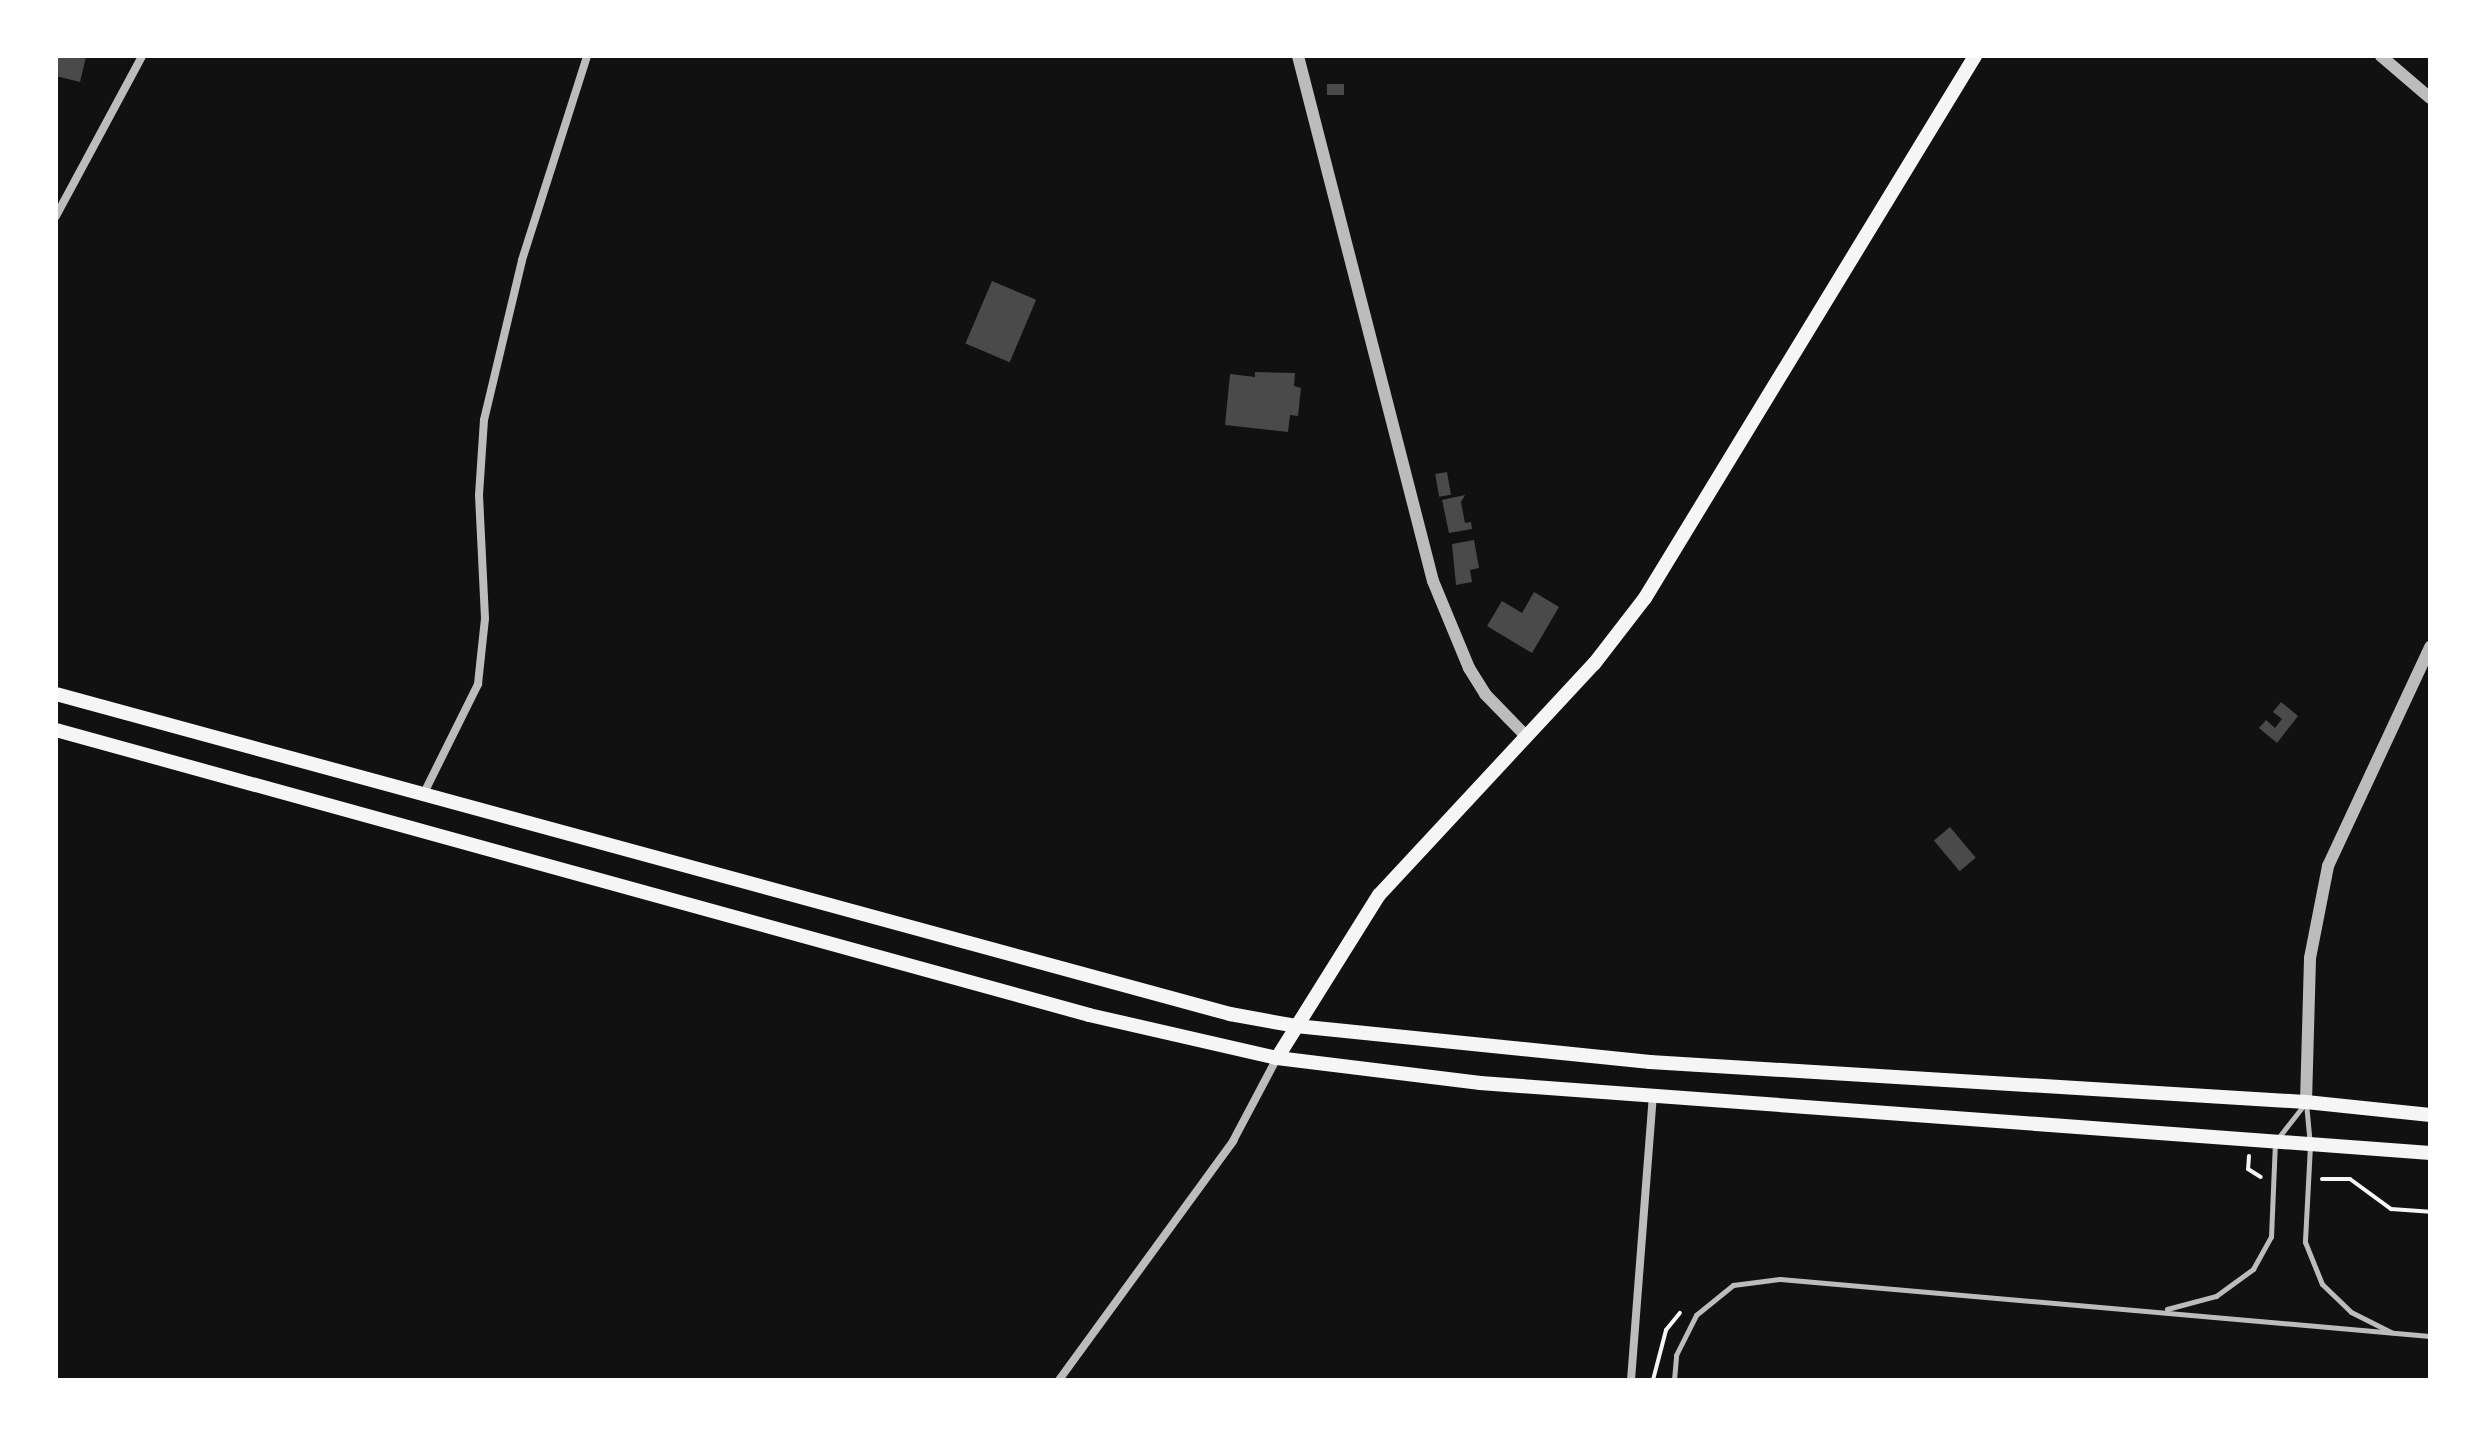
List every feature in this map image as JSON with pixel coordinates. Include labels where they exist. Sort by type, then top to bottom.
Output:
[{"type":"main road","points":[[1277,1058],[1379,895],[1524,734],[1594,664],[1645,598],[1975,56]]},
{"type":"main road","points":[[56,694],[1214,1010],[1296,1026],[1650,1062],[2306,1102],[2430,1115]]},
{"type":"main road","points":[[56,730],[1089,1015],[1277,1058],[1480,1083],[2430,1153]]},
{"type":"street","points":[[56,216],[142,56]]},
{"type":"street","points":[[423,795],[478,684],[485,618],[479,495],[484,420],[522,260],[587,56]]},
{"type":"street","points":[[1298,56],[1433,581],[1469,668],[1485,694],[1524,734]]},
{"type":"street","points":[[2381,56],[2430,98]]},
{"type":"street","points":[[2306,1102],[2310,958],[2328,866],[2430,647]]},
{"type":"street","points":[[1059,1380],[1233,1141],[1277,1058]]},
{"type":"street","points":[[1631,1380],[1653,1096]]},
{"type":"lane","points":[[2162,1310],[2216,1296],[2253,1269],[2271,1237],[2275,1142],[2306,1102]]},
{"type":"lane","points":[[2306,1102],[2310,1145],[2305,1242],[2322,1284],[2351,1312],[2395,1334]]},
{"type":"lane","points":[[1674,1380],[1676,1355],[1696,1315],[1733,1285],[1829,1279],[2430,1336]]},
{"type":"building","points":[[56,56],[86,57],[80,82],[56,76]]},
{"type":"building","points":[[1327,84],[1344,84],[1344,95],[1327,95]]},
{"type":"building","points":[[992,281],[1036,300],[1010,362],[965,344]]},
{"type":"building","points":[[1255,372],[1295,373],[1294,386],[1301,388],[1298,416],[1290,415],[1288,432],[1225,425],[1230,374],[1255,377]]},
{"type":"building","points":[[1447,472],[1451,495],[1439,497],[1435,474]]},
{"type":"building","points":[[1465,495],[1461,502],[1465,523],[1471,522],[1472,529],[1449,533],[1442,500]]},
{"type":"building","points":[[1474,540],[1479,568],[1470,570],[1472,582],[1456,585],[1452,544]]},
{"type":"building","points":[[1534,592],[1559,607],[1532,653],[1487,626],[1502,601],[1522,613]]},
{"type":"building","points":[[2281,702],[2298,716],[2277,743],[2259,728],[2266,720],[2275,728],[2282,719],[2273,712]]},
{"type":"building","points":[[1950,827],[1976,858],[1960,871],[1934,840]]}]
